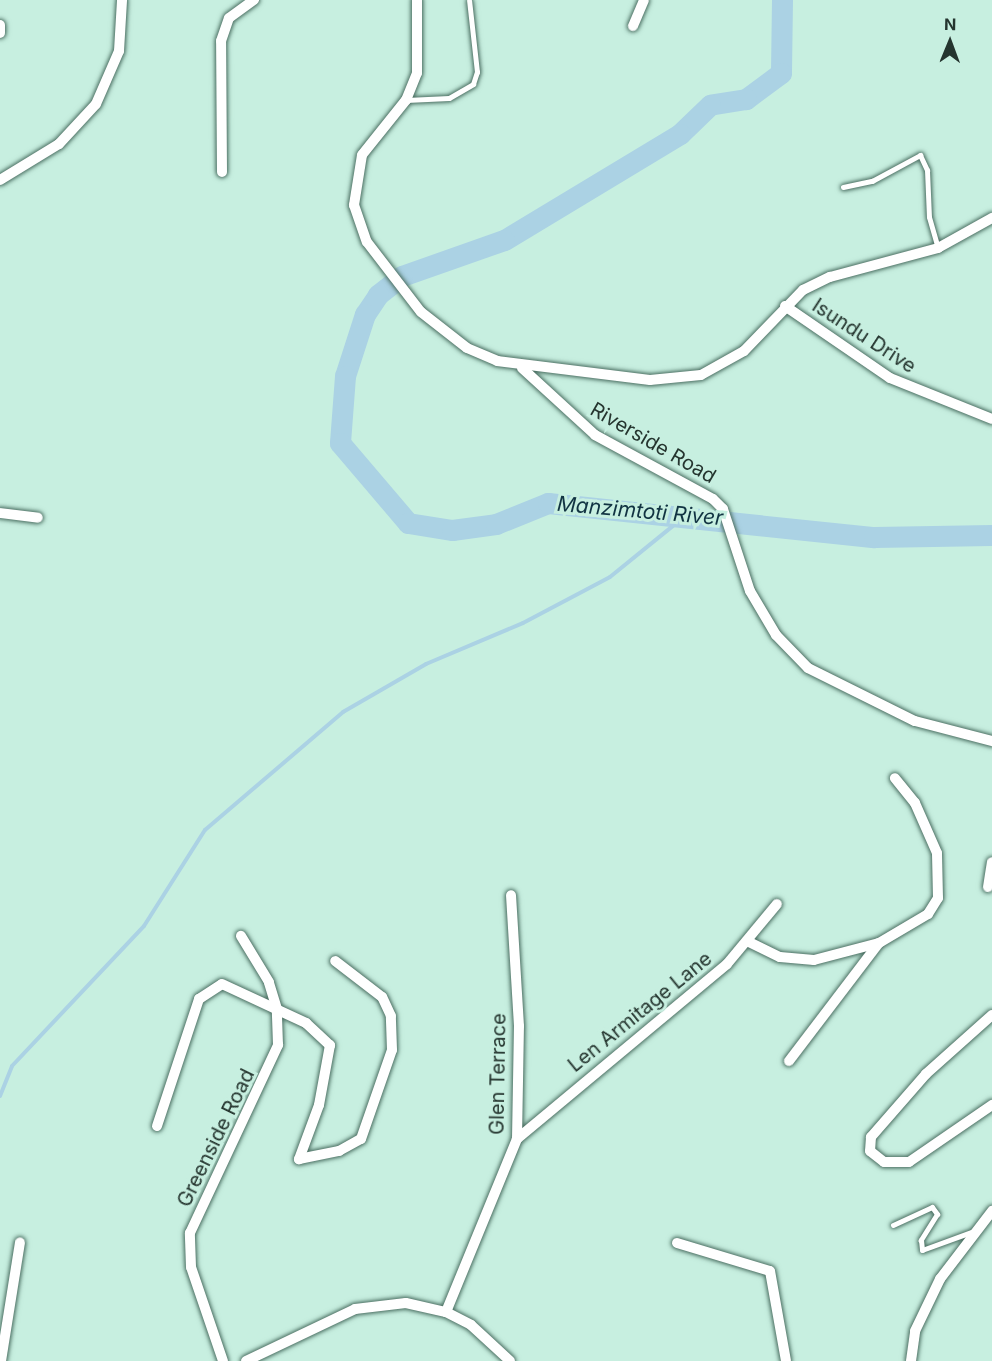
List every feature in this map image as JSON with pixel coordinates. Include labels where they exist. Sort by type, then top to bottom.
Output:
[{"type":"street","points":[[0,180],[59,144],[96,104],[119,51],[122,0]]},
{"type":"street","points":[[222,172],[221,41],[229,18],[254,0]]},
{"type":"street","points":[[417,0],[420,52],[406,100],[362,155],[355,184],[360,228],[377,258],[421,312],[467,348],[522,368],[650,380],[701,375],[744,351],[785,306],[830,277],[938,248],[992,218]]},
{"type":"street","points":[[633,26],[644,0]]},
{"type":"street","points":[[0,25],[0,33]]},
{"type":"street","points":[[974,229],[992,229]]},
{"type":"street","name":"Isundu Drive","points":[[785,306],[890,378],[992,419]]},
{"type":"street","name":"Riverside Road","points":[[522,368],[595,435],[713,499],[723,509],[736,555],[776,635],[808,668],[915,721],[992,741]]},
{"type":"street","points":[[0,513],[38,518]]},
{"type":"street","points":[[749,942],[797,961],[879,943],[928,914],[940,884],[937,853],[915,803],[895,778]]},
{"type":"street","points":[[988,887],[992,862]]},
{"type":"street","name":"Glen Terrace","points":[[446,1312],[517,1139],[519,1026],[511,895]]},
{"type":"street","name":"Len Armitage Lane","points":[[517,1139],[749,942],[777,904]]},
{"type":"street","name":"Greenside Road","points":[[223,1361],[191,1267],[190,1233],[272,1067],[277,1010],[258,961],[241,936]]},
{"type":"street","points":[[789,1061],[879,943]]},
{"type":"street","points":[[157,1126],[188,1023],[206,989],[234,986],[318,1030],[330,1044],[319,1104],[299,1159],[353,1144],[366,1132],[377,1101],[393,1033],[382,997],[334,961]]},
{"type":"street","points":[[992,1015],[926,1074],[871,1137],[870,1151],[884,1162],[909,1162],[992,1106]]},
{"type":"street","points":[[911,1361],[923,1311],[976,1230],[992,1211]]},
{"type":"street","points":[[1,1361],[21,1243]]},
{"type":"street","points":[[677,1243],[770,1270],[786,1361]]},
{"type":"street","points":[[246,1361],[355,1309],[406,1303],[446,1312],[479,1331],[510,1361]]},
{"type":"lane","points":[[406,100],[449,99],[473,84],[477,72],[469,0]]},
{"type":"lane","points":[[843,188],[872,181],[920,156],[927,170],[930,217],[938,248]]},
{"type":"lane","points":[[893,1225],[932,1207],[937,1214],[921,1240],[922,1250],[976,1230]]},
{"type":"waterway","name":"Manzimtoti River","points":[[782,0],[781,73],[746,99],[710,105],[680,134],[504,240],[402,276],[378,295],[365,314],[345,376],[340,443],[408,523],[452,530],[496,524],[548,503],[874,537],[992,535]]},
{"type":"waterway","points":[[0,1096],[12,1066],[144,926],[205,830],[343,712],[426,664],[523,623],[610,577],[685,516]]}]
